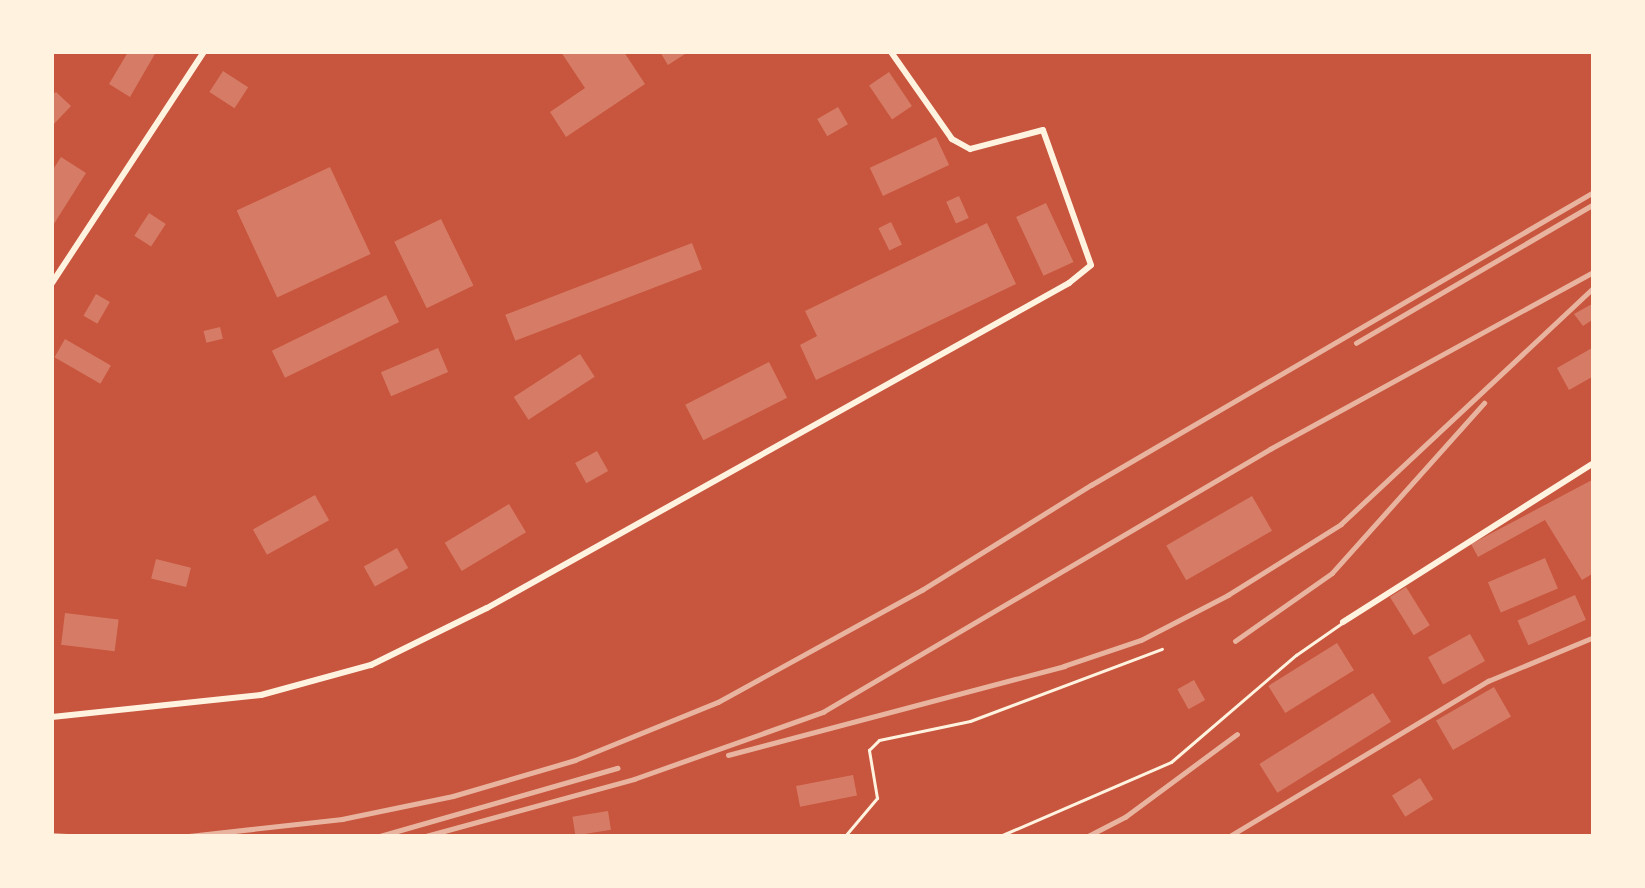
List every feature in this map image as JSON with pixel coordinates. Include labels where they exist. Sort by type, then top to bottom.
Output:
[{"type":"street","points":[[52,283],[54,273],[204,52]]},
{"type":"street","points":[[52,717],[261,695],[371,665],[497,602],[1069,283],[1091,265],[1043,129],[970,148],[952,139],[891,52]]},
{"type":"street","points":[[1343,622],[1593,464]]},
{"type":"lane","points":[[1000,836],[1171,762],[1296,655],[1343,622]]},
{"type":"lane","points":[[845,836],[877,798],[869,750],[879,740],[970,721],[1162,649]]},
{"type":"building","points":[[128,52],[156,52],[130,97],[109,84]]},
{"type":"building","points":[[561,52],[624,52],[645,84],[566,137],[550,112],[585,88]]},
{"type":"building","points":[[660,52],[688,52],[668,65]]},
{"type":"building","points":[[223,71],[248,87],[235,108],[209,92]]},
{"type":"building","points":[[889,72],[912,106],[892,119],[869,85]]},
{"type":"building","points":[[56,92],[71,106],[52,126],[52,95]]},
{"type":"building","points":[[838,107],[848,124],[827,136],[817,119]]},
{"type":"building","points":[[936,137],[949,165],[883,196],[870,168]]},
{"type":"building","points":[[61,157],[86,173],[52,227],[52,171]]},
{"type":"building","points":[[330,167],[371,254],[277,298],[237,211]]},
{"type":"building","points":[[959,196],[969,218],[956,224],[946,202]]},
{"type":"building","points":[[1046,203],[1073,262],[1044,276],[1016,217]]},
{"type":"building","points":[[149,213],[166,224],[151,247],[134,236]]},
{"type":"building","points":[[441,219],[473,286],[427,308],[394,242]]},
{"type":"building","points":[[891,222],[902,244],[889,251],[878,228]]},
{"type":"building","points":[[987,223],[1016,284],[816,380],[800,345],[817,336],[805,311]]},
{"type":"building","points":[[692,243],[702,269],[515,341],[505,315]]},
{"type":"building","points":[[96,294],[110,302],[97,324],[84,316]]},
{"type":"building","points":[[386,295],[399,322],[285,378],[272,351]]},
{"type":"building","points":[[1592,304],[1592,320],[1583,326],[1574,314]]},
{"type":"building","points":[[220,327],[223,339],[206,343],[204,331]]},
{"type":"building","points":[[65,339],[111,366],[100,384],[55,357]]},
{"type":"building","points":[[438,348],[448,372],[391,396],[381,372]]},
{"type":"building","points":[[1592,348],[1592,377],[1569,390],[1557,368]]},
{"type":"building","points":[[580,354],[595,377],[528,420],[514,397]]},
{"type":"building","points":[[769,362],[787,398],[703,440],[685,405]]},
{"type":"building","points":[[597,451],[608,471],[586,483],[575,463]]},
{"type":"building","points":[[1592,480],[1592,574],[1582,580],[1545,520],[1478,557],[1471,544]]},
{"type":"building","points":[[315,495],[329,520],[267,555],[253,529]]},
{"type":"building","points":[[1252,496],[1272,531],[1186,580],[1166,546]]},
{"type":"building","points":[[509,504],[526,532],[462,571],[445,543]]},
{"type":"building","points":[[397,548],[408,568],[375,587],[364,566]]},
{"type":"building","points":[[1545,558],[1558,588],[1501,613],[1488,582]]},
{"type":"building","points":[[156,559],[191,568],[186,587],[151,578]]},
{"type":"building","points":[[1406,587],[1430,625],[1414,635],[1390,597]]},
{"type":"building","points":[[1575,595],[1586,620],[1528,645],[1517,621]]},
{"type":"building","points":[[65,613],[119,620],[115,651],[61,645]]},
{"type":"building","points":[[1470,634],[1485,661],[1443,684],[1428,657]]},
{"type":"building","points":[[1337,643],[1354,670],[1285,713],[1268,686]]},
{"type":"building","points":[[1194,680],[1205,700],[1189,709],[1177,689]]},
{"type":"building","points":[[1494,687],[1511,716],[1453,750],[1436,720]]},
{"type":"building","points":[[1373,693],[1391,722],[1277,793],[1259,764]]},
{"type":"building","points":[[853,775],[857,796],[800,807],[796,786]]},
{"type":"building","points":[[1420,778],[1433,799],[1405,817],[1392,795]]},
{"type":"building","points":[[608,811],[611,830],[575,835],[572,817]]},
{"type":"railway","points":[[189,836],[342,819],[453,796],[575,760],[718,702],[922,590],[1091,485],[1592,193]]},
{"type":"railway","points":[[1356,343],[1592,205]]},
{"type":"railway","points":[[426,836],[634,779],[823,712],[1270,449],[1592,273]]},
{"type":"railway","points":[[728,755],[1064,666],[1141,640],[1228,595],[1341,524],[1592,289]]},
{"type":"railway","points":[[1235,641],[1332,573],[1484,403]]},
{"type":"railway","points":[[1230,836],[1488,681],[1592,638]]},
{"type":"railway","points":[[1088,836],[1125,817],[1237,734]]},
{"type":"railway","points":[[380,836],[617,768]]},
{"type":"railway","points":[[52,835],[67,836]]}]
